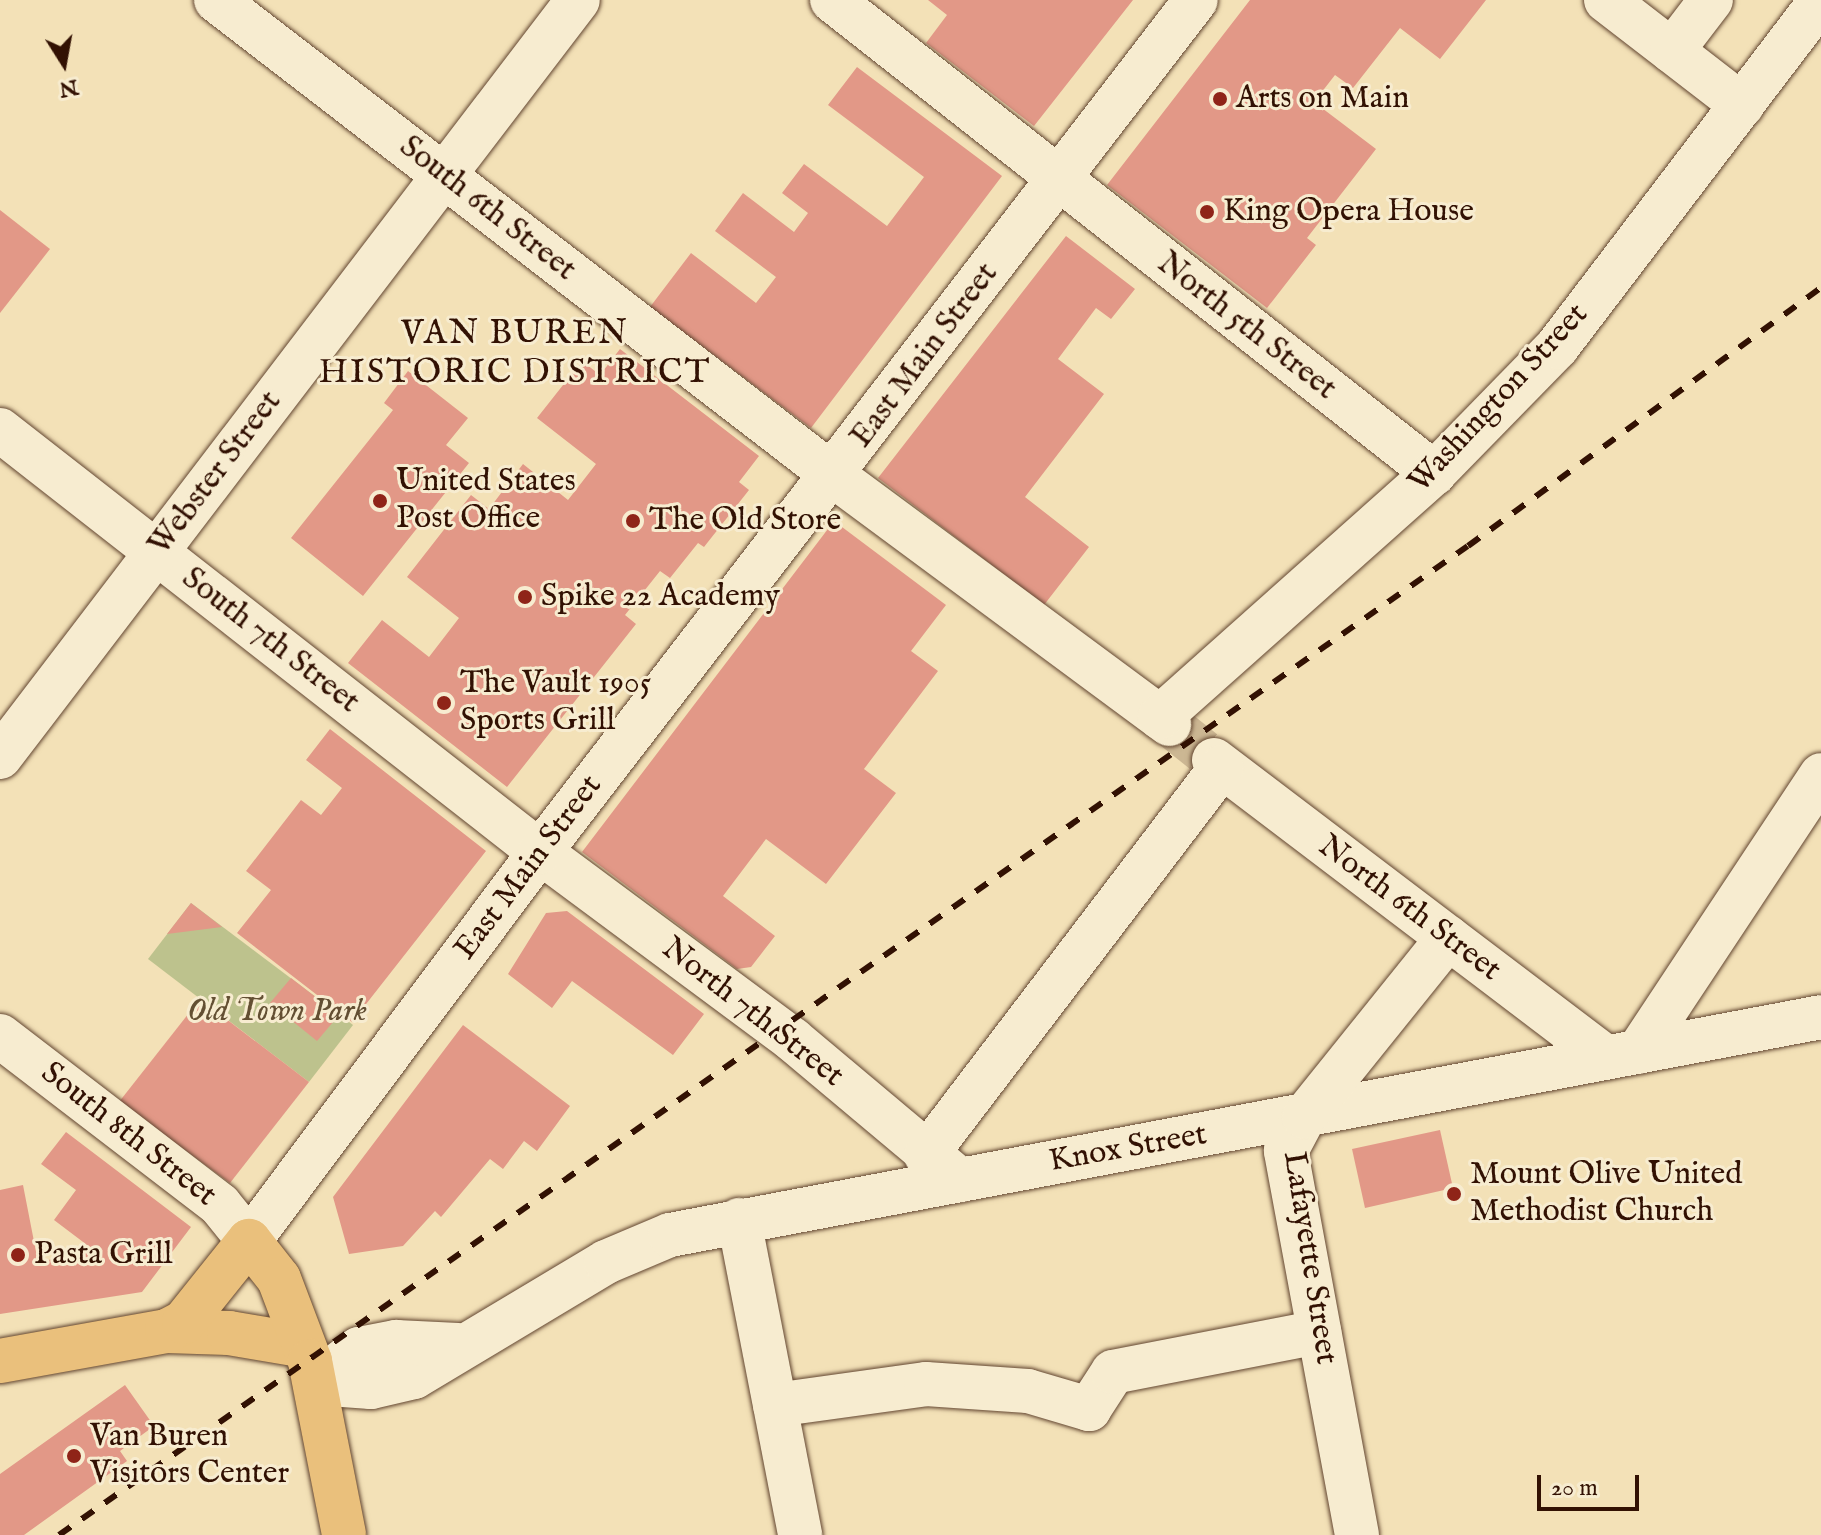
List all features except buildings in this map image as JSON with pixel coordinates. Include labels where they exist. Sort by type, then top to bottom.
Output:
[{"type":"main road","name":"East Main Street","points":[[0,1361],[167,1331],[184,1322],[249,1241]]},
{"type":"main road","points":[[249,1241],[279,1279],[308,1364],[344,1535]]},
{"type":"main road","points":[[167,1331],[229,1333],[308,1364]]},
{"type":"street","name":"South 6th Street","points":[[216,0],[834,476]]},
{"type":"street","name":"Webster Street","points":[[0,757],[578,0]]},
{"type":"street","name":"North 5th Street","points":[[832,0],[1058,181],[1434,473]]},
{"type":"street","name":"East Main Street","points":[[249,1241],[540,852],[834,476],[1196,0]]},
{"type":"street","points":[[1606,0],[1742,105]]},
{"type":"street","points":[[1672,51],[1711,0]]},
{"type":"street","name":"Washington Street","points":[[834,476],[1164,721],[1434,473],[1557,347],[1821,0]]},
{"type":"street","name":"South 7th Street","points":[[0,430],[540,852]]},
{"type":"street","name":"North 6th Street","points":[[943,1167],[1218,763],[1448,938],[1622,1054]]},
{"type":"street","points":[[1622,1054],[1821,775]]},
{"type":"street","name":"North 7th Street","points":[[540,852],[793,1040],[943,1167]]},
{"type":"street","name":"Lafayette Street","points":[[1357,1535],[1286,1151],[1304,1117],[1448,938]]},
{"type":"street","name":"Knox Street","points":[[308,1364],[396,1342],[458,1345],[508,1324],[606,1262],[652,1240],[943,1167],[1304,1117],[1821,1017]]},
{"type":"street","name":"South 8th Street","points":[[0,1036],[220,1205],[249,1241]]},
{"type":"street","points":[[739,1220],[800,1535]]},
{"type":"street","points":[[775,1405],[926,1384],[1028,1391],[1089,1409],[1113,1372],[1319,1332]]},
{"type":"green space","name":"Old Town Park","points":[[191,903],[353,1025],[309,1082],[148,959]]},
{"type":"tunnel","points":[[1169,724],[1214,760]]},
{"type":"railway","points":[[59,1535],[1468,546],[1821,288]]},
{"type":"place","name":"Arts on Main","points":[[1220,99]]},
{"type":"place","name":"King Opera House","points":[[1207,212]]},
{"type":"place","name":"United States Post Office","points":[[380,501]]},
{"type":"place","name":"The Old Store","points":[[633,521]]},
{"type":"place","name":"Spike 22 Academy","points":[[525,597]]},
{"type":"place","name":"The Vault 1905 Sports Grill","points":[[444,703]]},
{"type":"place","name":"Mount Olive United Methodist Church","points":[[1454,1194]]},
{"type":"place","name":"Pasta Grill","points":[[18,1255]]},
{"type":"place","name":"Van Buren Visitors Center","points":[[74,1456]]},
{"type":"district","name":"VAN BUREN HISTORIC DISTRICT","points":[[515,352]]}]
